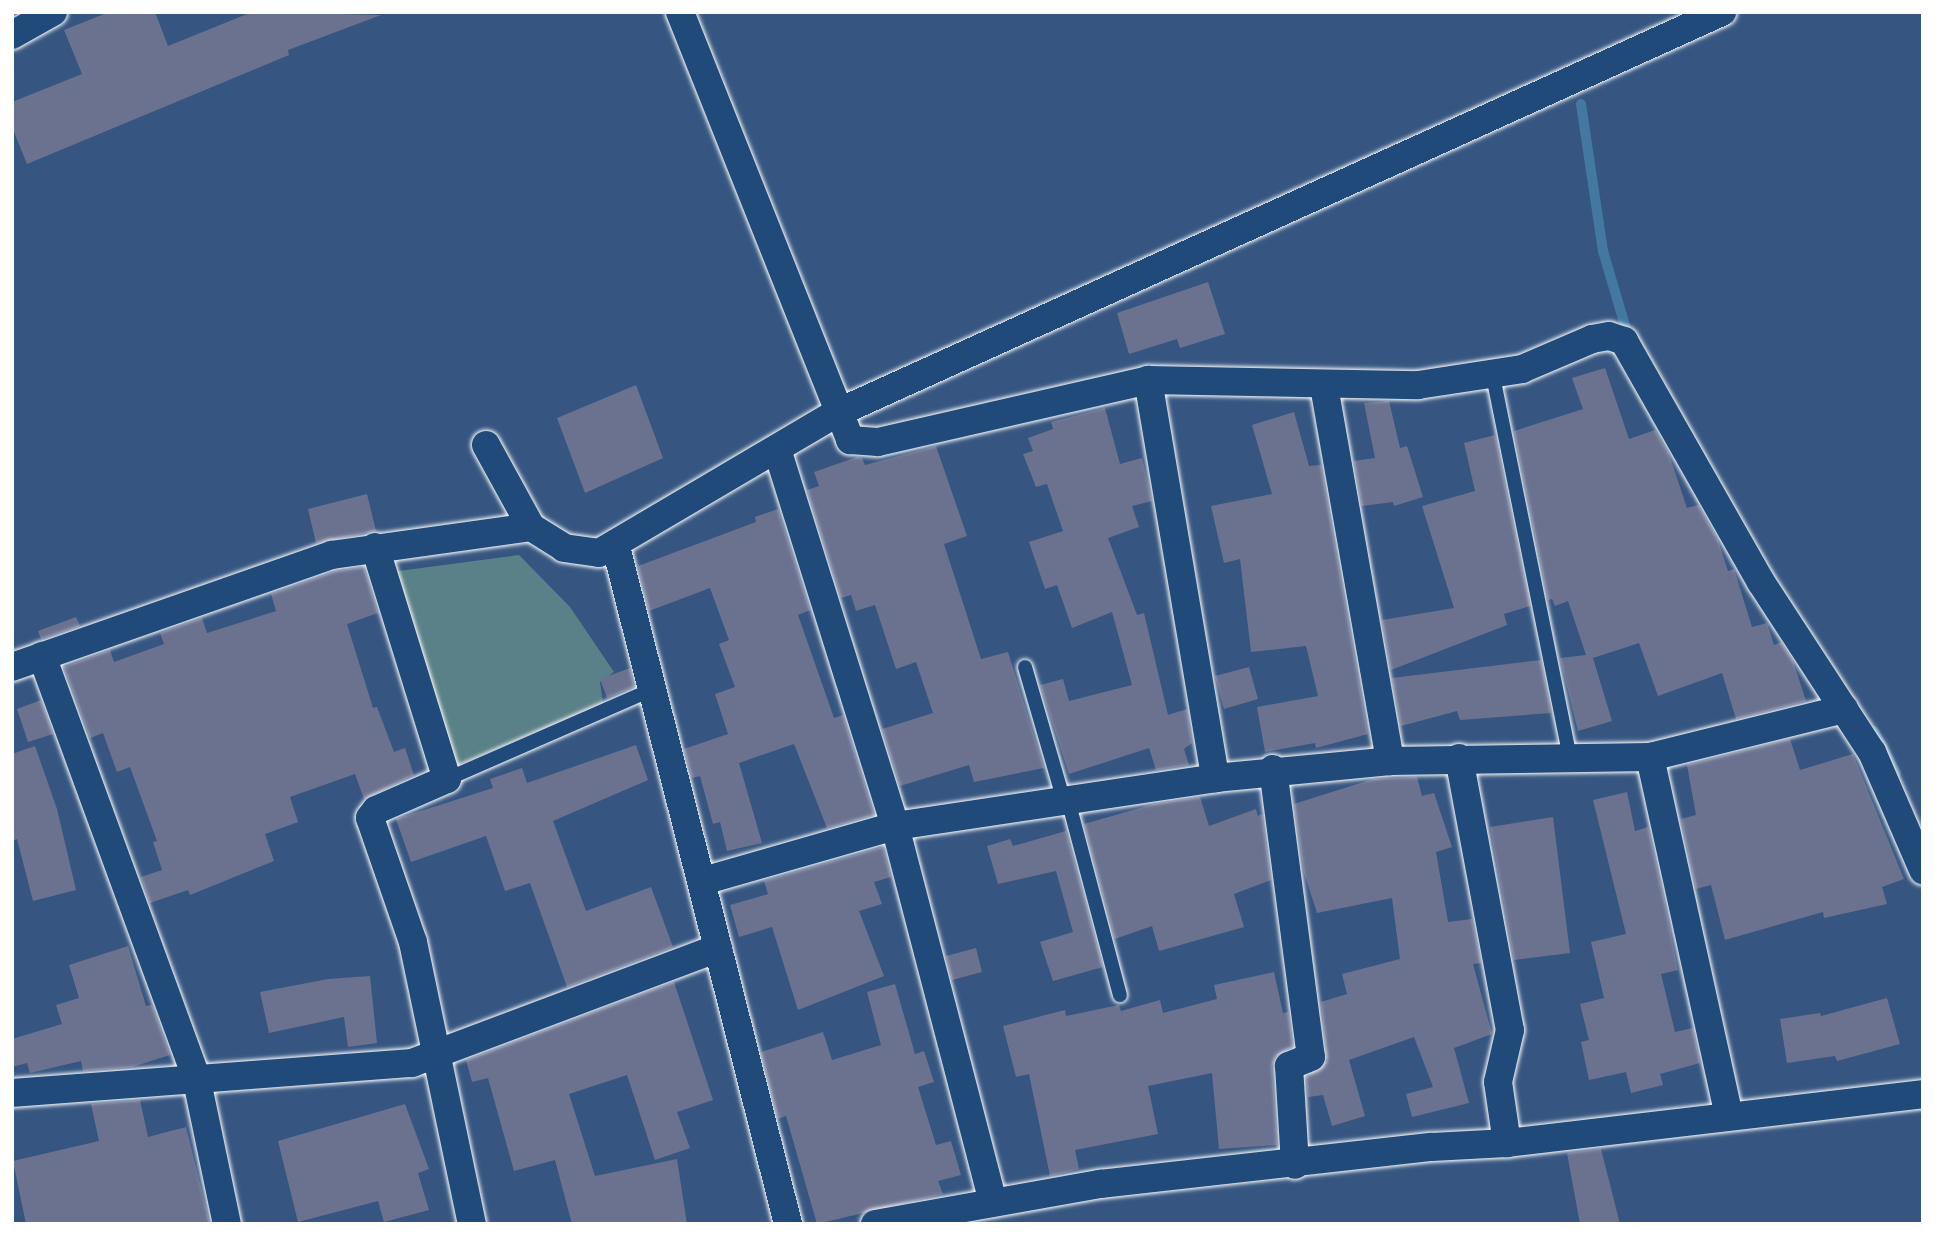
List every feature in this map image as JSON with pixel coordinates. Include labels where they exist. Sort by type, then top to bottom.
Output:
[{"type":"street","points":[[12,35],[53,12]]},
{"type":"street","points":[[680,12],[837,413],[850,440],[863,444],[1148,380],[1324,386],[1418,385],[1493,376],[1552,358],[1592,339],[1609,336],[1624,341],[1761,582],[1844,709],[1890,787],[1923,870]]},
{"type":"street","points":[[486,444],[531,527],[580,553],[616,547],[837,413],[1722,12]]},
{"type":"street","points":[[1148,380],[1214,778]]},
{"type":"street","points":[[1324,386],[1390,761]]},
{"type":"street","points":[[778,449],[895,826],[993,1202]]},
{"type":"street","points":[[12,667],[314,561],[375,547],[531,527]]},
{"type":"street","points":[[375,547],[447,779],[376,810],[370,818],[413,942],[439,1054],[472,1224]]},
{"type":"street","points":[[616,547],[703,881],[783,1222]]},
{"type":"street","points":[[42,656],[196,1076],[228,1224]]},
{"type":"street","points":[[703,881],[895,826],[1066,800],[1273,769],[1459,758],[1650,758],[1844,709]]},
{"type":"street","points":[[1459,758],[1510,1030],[1498,1082],[1507,1143]]},
{"type":"street","points":[[1650,758],[1729,1116]]},
{"type":"street","points":[[1273,769],[1311,1057],[1289,1066],[1295,1165]]},
{"type":"street","points":[[12,1093],[196,1076],[392,1065],[439,1054],[593,992],[718,948]]},
{"type":"street","points":[[875,1224],[1100,1184],[1295,1165],[1432,1147],[1507,1143],[1923,1094]]},
{"type":"lane","points":[[1493,376],[1570,758]]},
{"type":"lane","points":[[1025,667],[1066,800],[1120,995]]},
{"type":"lane","points":[[447,779],[653,690]]},
{"type":"green space","points":[[519,555],[570,607],[614,672],[600,682],[603,703],[449,769],[391,572]]},
{"type":"building","points":[[109,12],[155,12],[168,46],[252,12],[381,15],[288,50],[289,55],[27,164],[12,127],[12,102],[82,74],[64,30]]},
{"type":"building","points":[[1208,282],[1225,334],[1180,348],[1177,339],[1129,354],[1117,313]]},
{"type":"building","points":[[1605,368],[1629,439],[1655,430],[1669,454],[1687,508],[1698,505],[1718,540],[1728,571],[1734,569],[1752,627],[1767,623],[1774,645],[1781,642],[1793,661],[1806,701],[1736,719],[1722,673],[1658,696],[1639,643],[1593,658],[1612,721],[1578,731],[1560,658],[1586,655],[1568,601],[1555,606],[1552,599],[1548,600],[1514,431],[1583,409],[1572,378]]},
{"type":"building","points":[[636,385],[663,458],[585,493],[557,418]]},
{"type":"building","points":[[1389,401],[1400,448],[1407,446],[1423,497],[1394,506],[1393,502],[1362,506],[1354,461],[1375,458],[1364,403]]},
{"type":"building","points":[[1105,408],[1120,464],[1142,458],[1152,501],[1132,506],[1139,527],[1108,538],[1137,615],[1144,613],[1168,715],[1187,709],[1192,743],[1184,749],[1189,765],[1156,770],[1149,748],[1069,774],[1040,685],[1063,679],[1069,701],[1132,685],[1112,612],[1072,628],[1057,585],[1045,589],[1029,542],[1063,531],[1047,484],[1036,487],[1023,454],[1033,451],[1028,438],[1053,429],[1051,422]]},
{"type":"building","points":[[1294,412],[1309,466],[1321,465],[1368,734],[1316,748],[1315,743],[1265,752],[1257,707],[1318,696],[1306,646],[1251,652],[1240,559],[1224,563],[1211,506],[1272,494],[1252,425]]},
{"type":"building","points":[[1495,435],[1530,606],[1504,614],[1507,625],[1391,670],[1382,620],[1454,608],[1422,506],[1475,491],[1464,443]]},
{"type":"building","points":[[936,446],[967,536],[944,544],[981,659],[1008,652],[1044,768],[974,782],[969,765],[900,786],[882,729],[933,713],[916,662],[896,669],[875,605],[856,611],[851,595],[841,598],[807,490],[819,486],[814,472],[857,457],[862,458],[865,465]]},
{"type":"building","points":[[367,494],[376,531],[316,543],[308,509]]},
{"type":"building","points":[[778,509],[810,610],[798,615],[834,718],[843,715],[874,815],[827,828],[794,744],[739,763],[762,843],[727,851],[720,822],[713,824],[700,776],[692,778],[684,749],[728,734],[715,694],[735,687],[719,644],[729,640],[710,588],[649,611],[638,566],[756,522],[755,517]]},
{"type":"building","points":[[364,567],[378,613],[347,624],[373,708],[377,707],[394,752],[405,748],[414,775],[364,799],[355,774],[290,797],[298,822],[265,834],[274,861],[190,895],[188,890],[150,903],[141,877],[162,870],[153,842],[157,841],[130,767],[117,772],[103,733],[90,738],[64,667],[110,650],[114,662],[164,644],[160,633],[202,618],[207,633],[276,611],[271,594],[336,571]]},
{"type":"building","points":[[76,617],[80,626],[41,639],[38,631]]},
{"type":"building","points":[[1541,660],[1551,713],[1460,720],[1457,711],[1401,726],[1392,678]]},
{"type":"building","points":[[1249,667],[1258,699],[1224,709],[1215,676]]},
{"type":"building","points":[[630,668],[634,687],[607,698],[600,679]]},
{"type":"building","points":[[41,700],[53,734],[28,742],[17,709]]},
{"type":"building","points":[[1790,739],[1800,770],[1853,754],[1904,879],[1882,887],[1887,904],[1824,918],[1823,912],[1725,940],[1711,885],[1696,889],[1681,819],[1696,815],[1687,765]]},
{"type":"building","points":[[636,745],[648,780],[553,821],[586,911],[651,887],[673,947],[567,987],[530,883],[505,891],[486,836],[411,862],[396,819],[493,788],[490,779],[522,768],[527,783]]},
{"type":"building","points":[[35,746],[57,809],[76,890],[33,901],[17,839],[12,841],[12,754]]},
{"type":"building","points":[[1417,777],[1422,796],[1434,793],[1452,847],[1436,852],[1448,922],[1472,919],[1481,963],[1473,964],[1492,1034],[1454,1048],[1469,1103],[1412,1117],[1406,1094],[1433,1087],[1414,1037],[1349,1060],[1365,1116],[1332,1126],[1323,1095],[1308,1097],[1306,1077],[1327,1061],[1321,1002],[1347,994],[1342,974],[1400,959],[1392,898],[1317,913],[1304,873],[1294,804],[1373,779]]},
{"type":"building","points":[[1627,792],[1635,831],[1648,827],[1664,898],[1678,970],[1661,974],[1675,1032],[1693,1028],[1700,1063],[1660,1074],[1663,1085],[1631,1093],[1626,1072],[1589,1080],[1581,1042],[1589,1040],[1580,1004],[1604,998],[1591,942],[1626,934],[1593,800]]},
{"type":"building","points":[[1200,797],[1209,826],[1256,809],[1258,816],[1262,814],[1271,880],[1234,894],[1244,927],[1159,951],[1152,926],[1115,939],[1084,824],[1154,804]]},
{"type":"building","points":[[1553,817],[1570,953],[1514,960],[1490,827]]},
{"type":"building","points":[[1066,831],[1103,967],[1053,981],[1040,942],[1073,932],[1056,871],[998,884],[987,846],[1010,839],[1013,846]]},
{"type":"building","points":[[883,847],[891,877],[874,882],[882,904],[859,911],[884,976],[798,1010],[772,927],[739,937],[730,905],[768,894],[764,881]]},
{"type":"building","points":[[128,946],[146,1006],[152,1005],[170,1055],[132,1067],[83,1071],[81,1061],[30,1073],[27,1063],[12,1067],[12,1039],[62,1024],[56,1005],[79,998],[69,965]]},
{"type":"building","points":[[976,948],[982,972],[952,980],[946,956]]},
{"type":"building","points":[[1274,972],[1283,1013],[1288,1012],[1293,1046],[1275,1057],[1272,1066],[1277,1145],[1219,1149],[1212,1073],[1148,1086],[1158,1134],[1075,1150],[1079,1169],[1050,1176],[1029,1074],[1016,1077],[1003,1026],[1065,1010],[1066,1016],[1119,1005],[1121,1011],[1160,1000],[1163,1013],[1217,999],[1214,985]]},
{"type":"building","points":[[370,976],[377,1043],[348,1047],[344,1017],[269,1033],[260,992],[328,979]]},
{"type":"building","points":[[674,982],[713,1100],[677,1112],[690,1148],[655,1160],[627,1075],[569,1094],[595,1176],[677,1159],[687,1224],[572,1224],[555,1160],[514,1171],[488,1078],[472,1082],[466,1060]]},
{"type":"building","points":[[895,984],[915,1054],[924,1051],[934,1082],[918,1087],[936,1145],[951,1141],[961,1175],[938,1181],[943,1194],[817,1224],[786,1116],[778,1119],[761,1052],[823,1032],[832,1060],[881,1045],[867,992]]},
{"type":"building","points":[[1887,998],[1900,1044],[1837,1061],[1835,1056],[1787,1063],[1780,1019],[1820,1013],[1821,1016]]},
{"type":"building","points":[[140,1100],[148,1137],[186,1127],[210,1224],[26,1224],[13,1161],[99,1141],[91,1104]]},
{"type":"building","points":[[405,1104],[429,1169],[418,1173],[429,1210],[384,1222],[378,1201],[298,1222],[278,1141]]},
{"type":"building","points":[[1601,1149],[1620,1224],[1580,1224],[1567,1153]]},
{"type":"waterway","points":[[1581,104],[1603,251],[1628,336]]},
{"type":"waterway","points":[[1874,731],[1896,773]]}]
